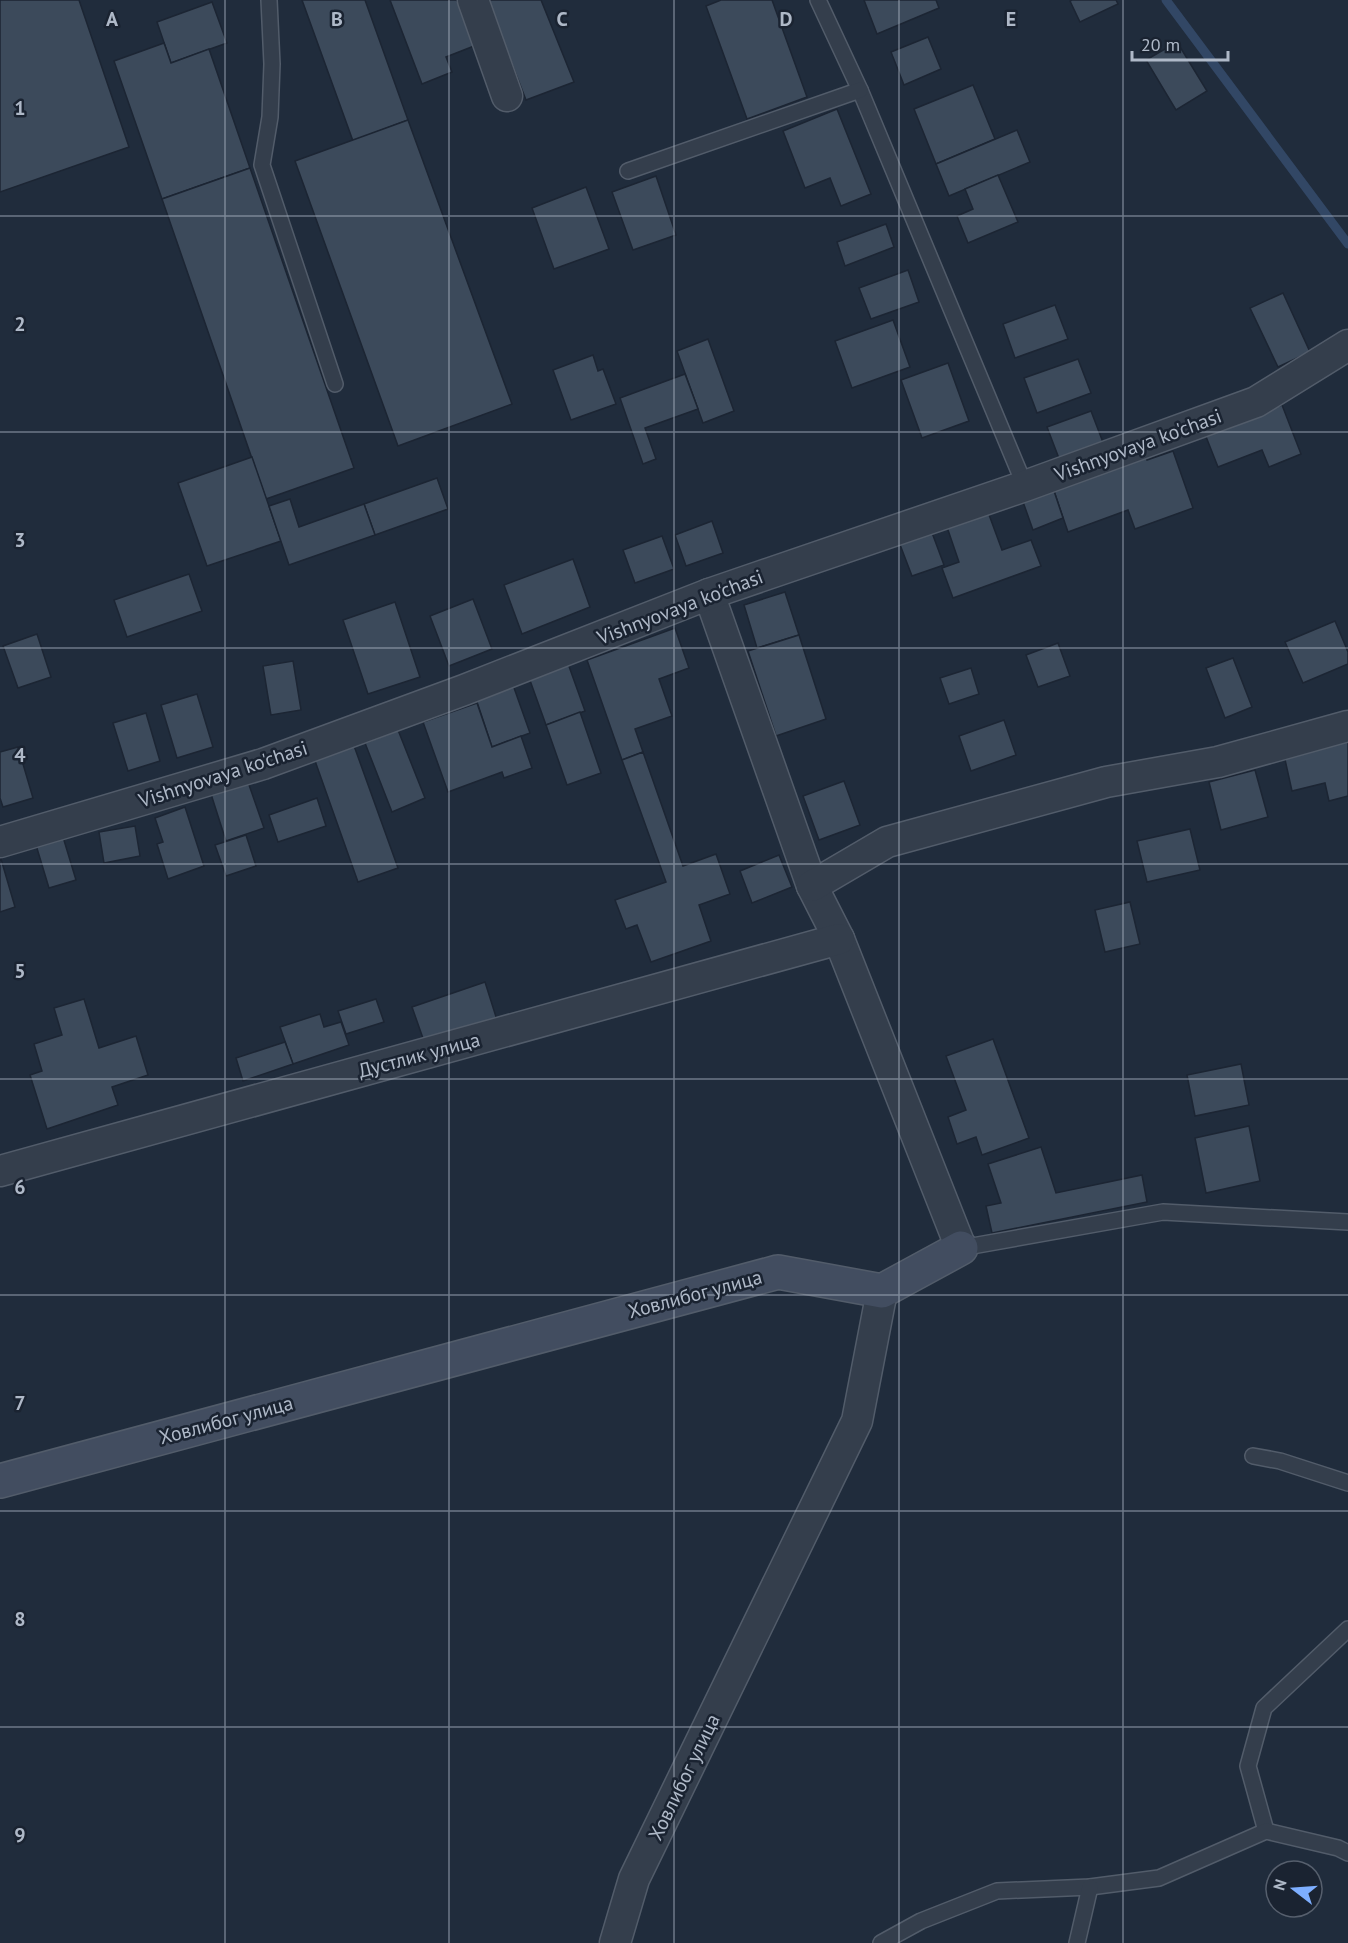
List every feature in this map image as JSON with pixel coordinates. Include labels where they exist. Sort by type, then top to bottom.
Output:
[{"type":"street","points":[[473,0],[507,96]]},
{"type":"street","name":"Vishnyovaya ko'chasi","points":[[0,842],[263,764],[464,690],[709,594],[1024,486],[1256,402],[1348,345]]},
{"type":"street","points":[[709,594],[812,886],[839,939],[961,1248],[882,1291]]},
{"type":"street","points":[[812,886],[886,842],[1106,782],[1218,762],[1348,726]]},
{"type":"street","name":"Дустлик улица","points":[[0,1171],[839,939]]},
{"type":"street","name":"Ховлибог улица","points":[[0,1481],[778,1272],[882,1291],[857,1421],[634,1879],[615,1943]]},
{"type":"lane","points":[[268,0],[272,64],[270,117],[262,165],[335,384]]},
{"type":"lane","points":[[818,0],[860,90],[1024,486]]},
{"type":"lane","points":[[628,171],[860,90]]},
{"type":"lane","points":[[961,1248],[1163,1212],[1348,1222]]},
{"type":"lane","points":[[1253,1456],[1280,1461],[1348,1484]]},
{"type":"lane","points":[[1266,1831],[1248,1766],[1264,1708],[1348,1629]]},
{"type":"lane","points":[[881,1943],[921,1921],[997,1891],[1090,1887],[1159,1878],[1266,1831],[1338,1848],[1348,1853]]},
{"type":"lane","points":[[1077,1943],[1090,1887]]},
{"type":"building","points":[[0,0],[79,0],[129,147],[0,192]]},
{"type":"building","points":[[302,0],[365,0],[408,120],[353,141]]},
{"type":"building","points":[[390,0],[457,0],[474,46],[446,57],[452,72],[422,84]]},
{"type":"building","points":[[487,0],[541,0],[574,82],[526,100]]},
{"type":"building","points":[[721,0],[772,0],[807,97],[747,119],[706,6]]},
{"type":"building","points":[[864,0],[936,0],[939,8],[877,34]]},
{"type":"building","points":[[1116,0],[1118,4],[1080,22],[1070,1]]},
{"type":"building","points":[[212,2],[227,43],[171,63],[157,22]]},
{"type":"building","points":[[928,37],[941,69],[904,85],[891,52]]},
{"type":"building","points":[[1177,42],[1207,91],[1176,110],[1146,60]]},
{"type":"building","points":[[164,43],[171,63],[209,49],[250,168],[162,199],[114,61]]},
{"type":"building","points":[[973,85],[995,139],[936,164],[914,109]]},
{"type":"building","points":[[837,109],[871,194],[841,206],[830,178],[805,188],[783,131]]},
{"type":"building","points":[[408,120],[512,404],[398,446],[295,161]]},
{"type":"building","points":[[1017,130],[1030,162],[949,196],[936,164]]},
{"type":"building","points":[[250,168],[354,468],[266,499],[162,199]]},
{"type":"building","points":[[998,175],[1018,222],[968,243],[957,216],[973,209],[965,189]]},
{"type":"building","points":[[656,176],[676,235],[633,250],[612,192]]},
{"type":"building","points":[[586,187],[609,249],[554,269],[532,208]]},
{"type":"building","points":[[886,224],[894,247],[845,266],[837,242]]},
{"type":"building","points":[[908,270],[919,302],[871,319],[859,288]]},
{"type":"building","points":[[1283,293],[1310,352],[1278,367],[1250,308]]},
{"type":"building","points":[[1055,305],[1068,339],[1015,358],[1003,324]]},
{"type":"building","points":[[893,320],[910,367],[852,388],[835,341]]},
{"type":"building","points":[[708,339],[734,411],[703,423],[677,351]]},
{"type":"building","points":[[593,355],[598,371],[603,369],[616,404],[571,420],[553,370]]},
{"type":"building","points":[[1078,359],[1091,393],[1037,413],[1024,378]]},
{"type":"building","points":[[948,363],[969,421],[922,438],[901,380]]},
{"type":"building","points":[[685,374],[698,409],[645,428],[656,459],[643,464],[620,398]]},
{"type":"building","points":[[1282,405],[1301,454],[1269,467],[1262,450],[1218,467],[1203,429]]},
{"type":"building","points":[[1091,411],[1104,445],[1060,461],[1047,427]]},
{"type":"building","points":[[1173,451],[1193,508],[1135,529],[1128,510],[1068,532],[1053,488],[1145,455],[1147,460]]},
{"type":"building","points":[[252,457],[281,541],[207,566],[178,483]]},
{"type":"building","points":[[437,478],[448,509],[375,535],[364,504]]},
{"type":"building","points":[[1053,488],[1063,518],[1033,530],[1022,499]]},
{"type":"building","points":[[290,499],[299,527],[364,504],[375,535],[289,565],[269,506]]},
{"type":"building","points":[[988,512],[1002,550],[1031,540],[1041,566],[953,598],[942,568],[959,562],[947,527]]},
{"type":"building","points":[[712,521],[723,553],[686,566],[675,535]]},
{"type":"building","points":[[931,530],[944,565],[912,576],[899,542]]},
{"type":"building","points":[[662,536],[674,569],[635,583],[623,550]]},
{"type":"building","points":[[573,559],[590,607],[522,634],[504,585]]},
{"type":"building","points":[[189,574],[202,611],[127,637],[114,600]]},
{"type":"building","points":[[785,592],[799,635],[757,648],[744,605]]},
{"type":"building","points":[[473,599],[492,649],[449,666],[430,616]]},
{"type":"building","points":[[395,602],[420,677],[368,694],[343,620]]},
{"type":"building","points":[[1335,621],[1348,652],[1348,664],[1303,683],[1285,642]]},
{"type":"building","points":[[675,628],[689,668],[659,679],[672,716],[635,729],[643,752],[622,760],[587,660]]},
{"type":"building","points":[[37,634],[51,677],[18,688],[3,646]]},
{"type":"building","points":[[799,635],[826,719],[776,736],[748,651]]},
{"type":"building","points":[[1058,643],[1070,676],[1038,687],[1026,655]]},
{"type":"building","points":[[566,658],[585,711],[546,725],[527,672]]},
{"type":"building","points":[[1233,658],[1252,707],[1225,718],[1206,668]]},
{"type":"building","points":[[293,661],[301,710],[271,715],[263,666]]},
{"type":"building","points":[[971,668],[979,694],[949,704],[940,678]]},
{"type":"building","points":[[513,685],[530,733],[492,747],[476,699]]},
{"type":"building","points":[[197,694],[213,747],[177,758],[161,705]]},
{"type":"building","points":[[477,703],[492,747],[521,736],[532,768],[504,778],[502,772],[448,792],[423,722]]},
{"type":"building","points":[[580,712],[601,773],[567,785],[546,725]]},
{"type":"building","points":[[146,713],[160,761],[128,771],[113,723]]},
{"type":"building","points":[[1004,720],[1016,755],[971,771],[959,736]]},
{"type":"building","points":[[398,730],[425,798],[392,812],[365,743]]},
{"type":"building","points":[[1348,739],[1348,796],[1329,801],[1325,783],[1292,791],[1284,755]]},
{"type":"building","points":[[353,743],[398,868],[358,882],[314,758]]},
{"type":"building","points":[[18,747],[33,798],[3,807],[0,798],[0,752]]},
{"type":"building","points":[[643,752],[683,866],[716,854],[730,894],[699,905],[711,941],[651,962],[637,925],[626,929],[615,900],[666,882],[622,760]]},
{"type":"building","points":[[1255,770],[1268,817],[1221,830],[1209,782]]},
{"type":"building","points":[[844,781],[860,825],[819,840],[803,796]]},
{"type":"building","points":[[248,782],[264,828],[226,841],[211,794]]},
{"type":"building","points":[[317,798],[326,826],[278,842],[269,815]]},
{"type":"building","points":[[185,807],[204,866],[168,879],[157,844],[163,842],[155,818]]},
{"type":"building","points":[[135,826],[140,856],[104,863],[99,832]]},
{"type":"building","points":[[1190,829],[1200,870],[1147,882],[1137,841]]},
{"type":"building","points":[[246,835],[256,866],[226,876],[215,845]]},
{"type":"building","points":[[63,837],[76,880],[49,888],[36,845]]},
{"type":"building","points":[[779,855],[792,887],[752,903],[740,871]]},
{"type":"building","points":[[0,859],[15,907],[0,912]]},
{"type":"building","points":[[1130,902],[1140,944],[1105,952],[1095,910]]},
{"type":"building","points":[[485,982],[497,1020],[425,1044],[412,1007]]},
{"type":"building","points":[[84,999],[99,1048],[136,1036],[148,1075],[112,1087],[118,1105],[47,1129],[30,1075],[42,1071],[34,1044],[62,1035],[54,1008]]},
{"type":"building","points":[[376,999],[384,1022],[346,1034],[338,1011]]},
{"type":"building","points":[[320,1014],[324,1027],[341,1022],[349,1045],[293,1064],[280,1027]]},
{"type":"building","points":[[993,1039],[1029,1138],[982,1155],[976,1137],[957,1144],[948,1117],[966,1110],[946,1056]]},
{"type":"building","points":[[285,1042],[293,1064],[243,1081],[236,1058]]},
{"type":"building","points":[[1241,1064],[1249,1105],[1195,1116],[1187,1075]]},
{"type":"building","points":[[1249,1126],[1260,1181],[1206,1193],[1195,1138]]},
{"type":"building","points":[[1041,1147],[1056,1193],[1142,1175],[1147,1202],[992,1233],[986,1206],[1001,1203],[988,1164]]},
{"type":"waterway","points":[[1166,0],[1348,244]]}]
